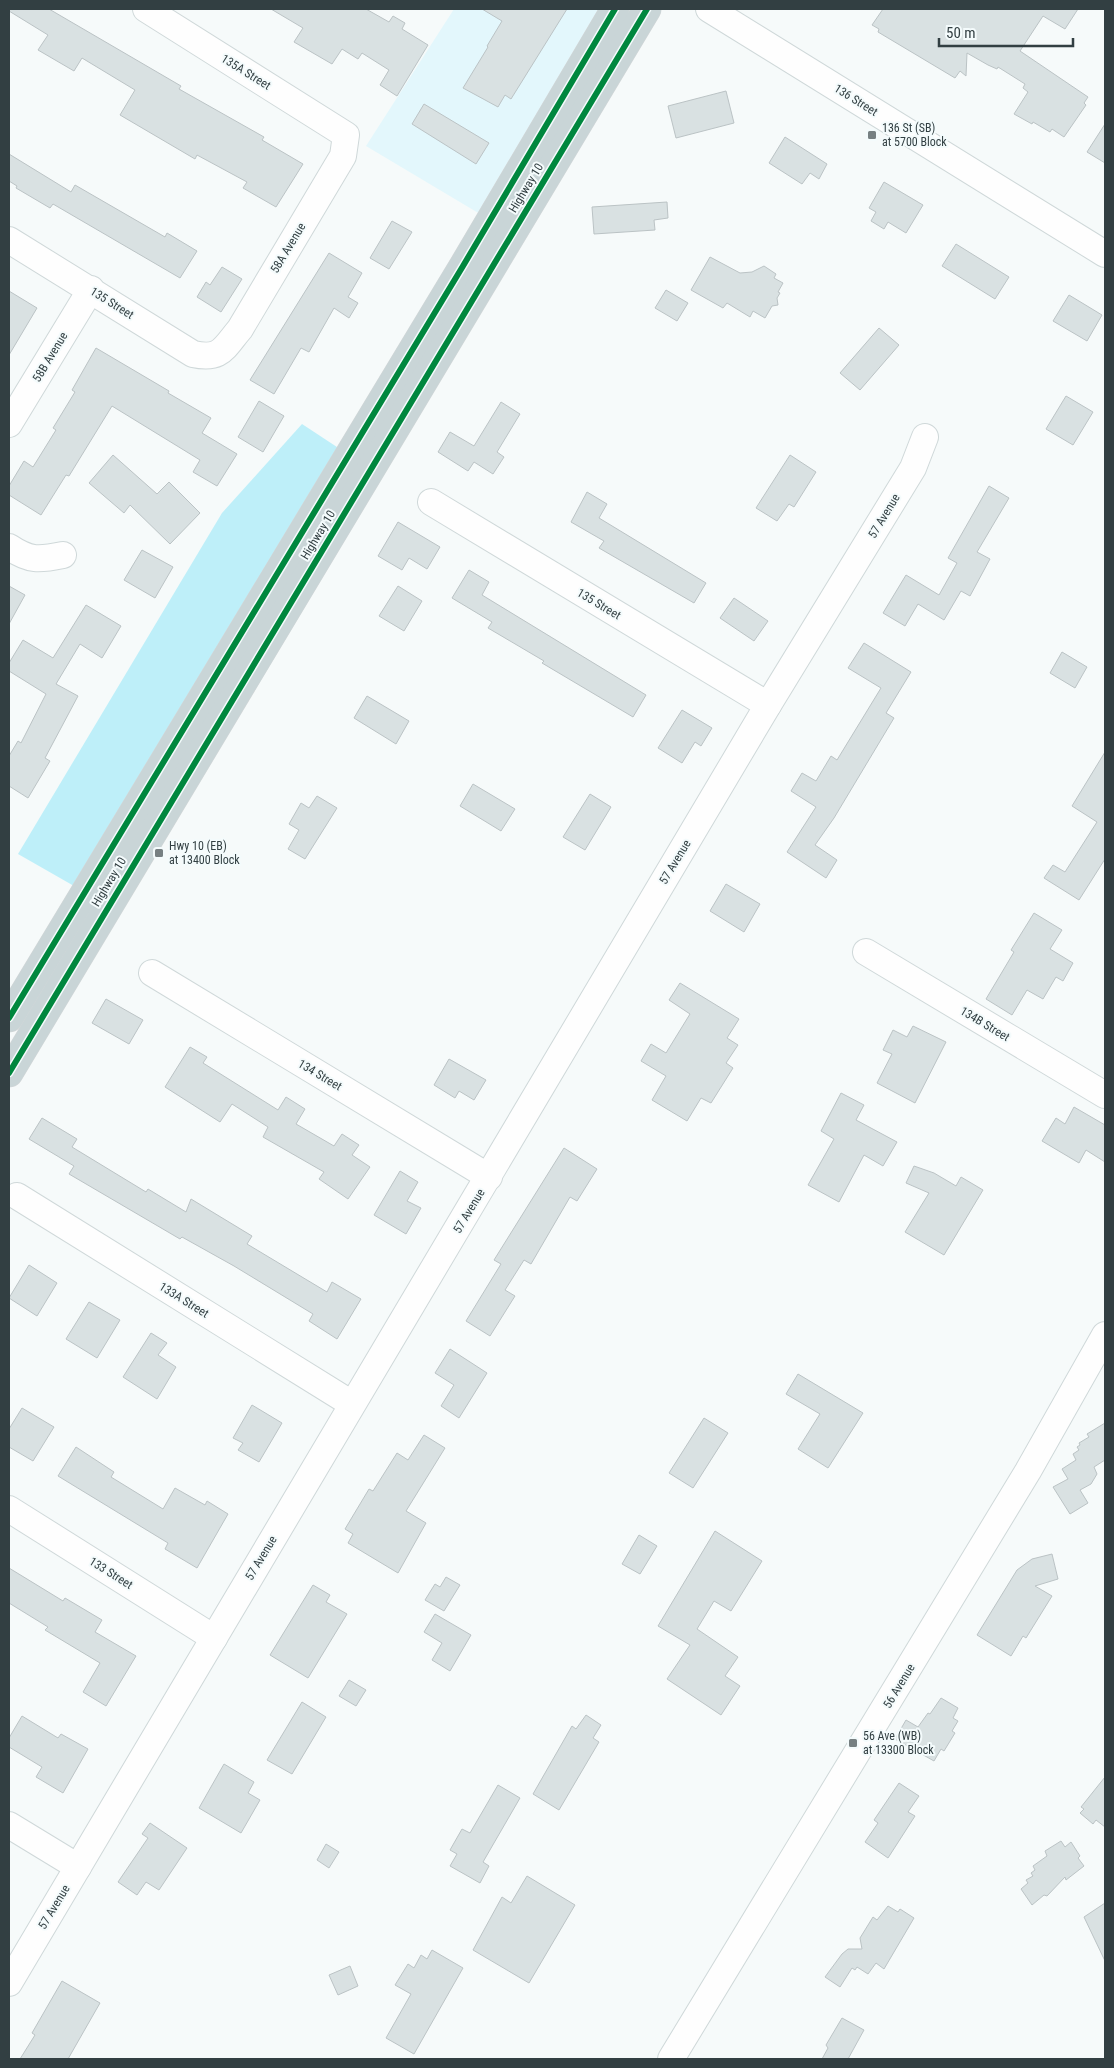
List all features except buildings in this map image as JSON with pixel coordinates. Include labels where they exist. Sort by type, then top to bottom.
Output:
[{"type":"highway","name":"Highway 10","points":[[9,1018],[463,266],[615,9]]},
{"type":"highway","name":"Highway 10","points":[[9,1073],[647,9]]},
{"type":"highway","points":[[520,220],[545,201],[663,9]]},
{"type":"street","name":"135A Street","points":[[146,9],[346,136]]},
{"type":"street","name":"136 Street","points":[[709,9],[1105,254]]},
{"type":"street","name":"58A Avenue","points":[[218,354],[240,329],[343,156],[346,136]]},
{"type":"street","name":"135 Street","points":[[9,240],[91,289],[193,354],[206,357],[218,354]]},
{"type":"street","name":"58B Avenue","points":[[9,424],[91,289]]},
{"type":"street","name":"57 Avenue","points":[[9,1983],[768,705],[914,468],[925,437]]},
{"type":"street","name":"135 Street","points":[[431,502],[768,705]]},
{"type":"street","points":[[9,547],[22,555],[34,559],[63,555]]},
{"type":"street","name":"134B Street","points":[[866,952],[1105,1096]]},
{"type":"street","name":"134 Street","points":[[152,973],[489,1177]]},
{"type":"street","name":"133A Street","points":[[17,1196],[352,1404]]},
{"type":"street","name":"56 Avenue","points":[[671,2059],[1018,1488],[1105,1335]]},
{"type":"street","name":"133 Street","points":[[9,1509],[214,1638]]},
{"type":"street","points":[[9,1825],[78,1867]]},
{"type":"shaded area","points":[[454,9],[611,9],[485,217],[366,146]]},
{"type":"shaded area","points":[[302,424],[340,449],[74,886],[18,854],[222,513]]},
{"type":"cycle path","points":[[9,1018],[463,266],[615,9]]},
{"type":"cycle path","points":[[9,1073],[647,9]]},
{"type":"place","name":"136 St (SB) at 5700 Block","points":[[872,135]]},
{"type":"place","name":"Hwy 10 (EB) at 13400 Block","points":[[159,853]]},
{"type":"place","name":"56 Ave (WB) at 13300 Block","points":[[853,1743]]}]
